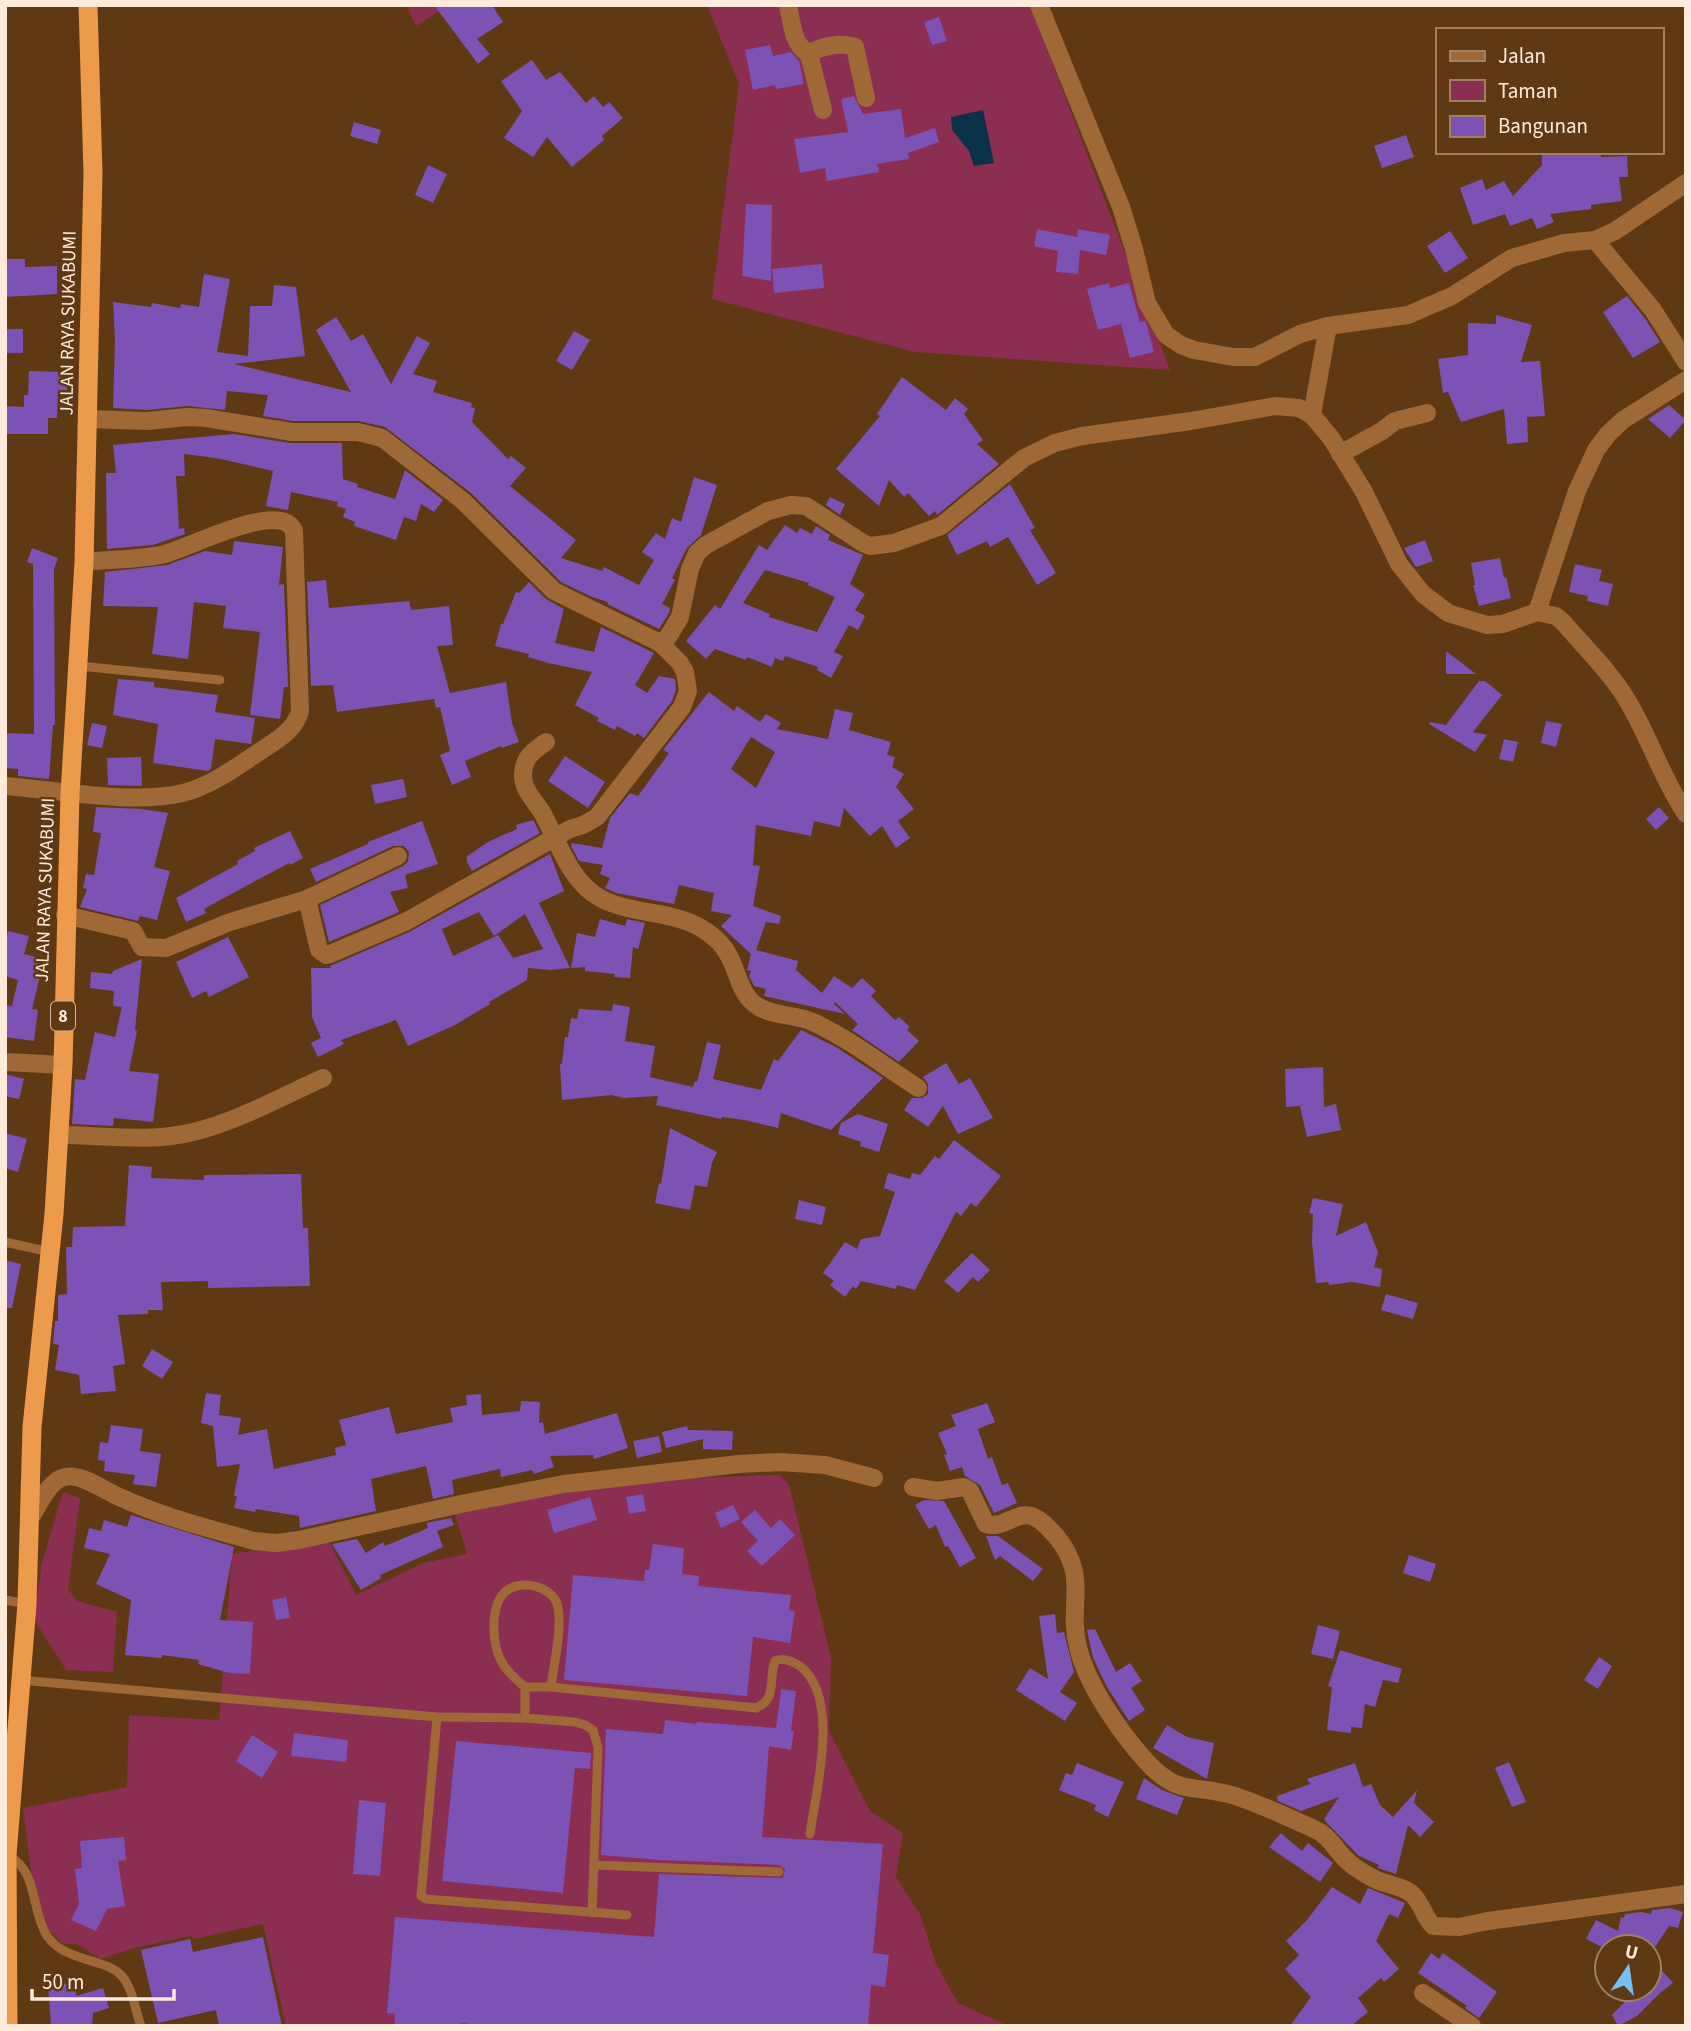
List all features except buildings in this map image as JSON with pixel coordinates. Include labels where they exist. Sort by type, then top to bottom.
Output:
[{"type":"highway","name":"JALAN RAYA SUKABUMI","points":[[7,2013],[9,1785],[27,1604],[32,1427],[50,1252],[63,1065],[70,794],[84,562],[93,173],[88,5]]},
{"type":"street","points":[[788,5],[795,37],[801,49],[809,54],[822,110]]},
{"type":"street","points":[[1039,5],[1121,207],[1147,303],[1166,335],[1194,350],[1233,357],[1255,357],[1300,334],[1328,326],[1408,315],[1452,296],[1512,258],[1564,243],[1595,240],[1635,220],[1686,183]]},
{"type":"street","points":[[809,54],[848,44],[855,47],[866,98]]},
{"type":"street","points":[[1595,240],[1653,310],[1686,362]]},
{"type":"street","points":[[1312,415],[1328,326]]},
{"type":"street","points":[[1537,612],[1577,491],[1596,450],[1623,420],[1686,380]]},
{"type":"street","points":[[660,643],[668,637],[680,617],[690,569],[697,553],[749,520],[779,507],[806,506],[863,543],[880,546],[941,526],[1024,458],[1067,439],[1275,406],[1299,408],[1312,415],[1331,438],[1364,492],[1399,564],[1423,594],[1448,613],[1488,625],[1503,624],[1537,612],[1556,616],[1563,622],[1630,705],[1661,772],[1686,814]]},
{"type":"street","points":[[1340,454],[1395,421],[1427,413]]},
{"type":"street","points":[[87,419],[147,421],[187,417],[292,432],[369,433],[392,444],[463,501],[554,591],[660,643],[685,672],[688,691],[682,707],[597,817],[570,829],[405,922],[330,954],[326,955],[319,950],[307,899]]},
{"type":"street","points":[[5,786],[70,794],[183,793],[204,785],[278,739],[297,722],[300,711],[294,531],[287,522],[275,519],[261,521],[156,556],[84,562]]},
{"type":"street","points":[[546,742],[530,753],[522,778],[527,792],[543,813],[571,868],[596,895],[618,905],[689,922],[715,938],[730,958],[743,991],[759,1007],[813,1022],[918,1088]]},
{"type":"street","points":[[65,915],[133,931],[145,948],[166,948],[230,922],[307,899],[398,856]]},
{"type":"street","points":[[5,1062],[63,1065]]},
{"type":"street","points":[[58,1135],[145,1138],[193,1132],[239,1117],[323,1078]]},
{"type":"street","points":[[31,1517],[55,1483],[66,1476],[79,1478],[169,1516],[266,1543],[299,1540],[564,1484],[739,1464],[799,1462],[825,1465],[874,1478]]},
{"type":"street","points":[[913,1487],[927,1491],[964,1487],[970,1491],[986,1524],[993,1526],[1018,1515],[1029,1515],[1037,1518],[1053,1533],[1070,1557],[1074,1569],[1077,1583],[1077,1646],[1088,1675],[1121,1729],[1143,1758],[1164,1778],[1183,1787],[1219,1792],[1248,1801],[1318,1831],[1354,1867],[1377,1880],[1411,1893],[1433,1926],[1459,1927],[1686,1894]]},
{"type":"street","points":[[1423,1993],[1472,2026]]},
{"type":"lane","points":[[79,666],[220,680]]},
{"type":"lane","points":[[5,1242],[50,1252]]},
{"type":"lane","points":[[525,1718],[525,1687],[503,1664],[496,1641],[496,1608],[506,1591],[517,1586],[530,1586],[547,1591],[556,1602],[558,1632],[551,1687]]},
{"type":"lane","points":[[5,1600],[27,1604]]},
{"type":"lane","points":[[525,1687],[551,1687],[747,1709],[765,1705],[770,1698],[775,1661],[785,1659],[798,1665],[815,1686],[822,1713],[821,1751],[810,1834]]},
{"type":"lane","points":[[20,1680],[437,1717],[525,1718],[585,1725],[593,1730],[597,1739],[593,1913]]},
{"type":"lane","points":[[437,1717],[421,1896],[426,1899],[627,1915]]},
{"type":"lane","points":[[7,1855],[20,1862],[26,1872],[47,1936],[68,1952],[119,1973],[128,1984],[141,2026]]},
{"type":"lane","points":[[594,1865],[779,1872]]},
{"type":"green space","points":[[406,5],[448,5],[416,26]]},
{"type":"green space","points":[[707,5],[1030,5],[1170,370],[915,352],[712,299],[739,84]]},
{"type":"green space","points":[[596,1475],[690,1478],[779,1475],[789,1484],[831,1658],[829,1731],[870,1811],[903,1833],[896,1877],[920,1914],[936,1964],[958,2003],[1008,2026],[286,2026],[263,1924],[194,1939],[191,1936],[134,1948],[101,1959],[77,1944],[63,1944],[37,1919],[23,1808],[127,1787],[129,1715],[219,1720],[232,1554],[328,1539],[356,1595],[423,1563],[467,1554],[454,1511]]},
{"type":"green space","points":[[63,1492],[80,1498],[68,1589],[77,1601],[117,1612],[113,1672],[66,1670],[33,1618],[42,1563]]},
{"type":"water","points":[[983,110],[994,163],[974,166],[969,151],[952,130],[951,117]]}]
